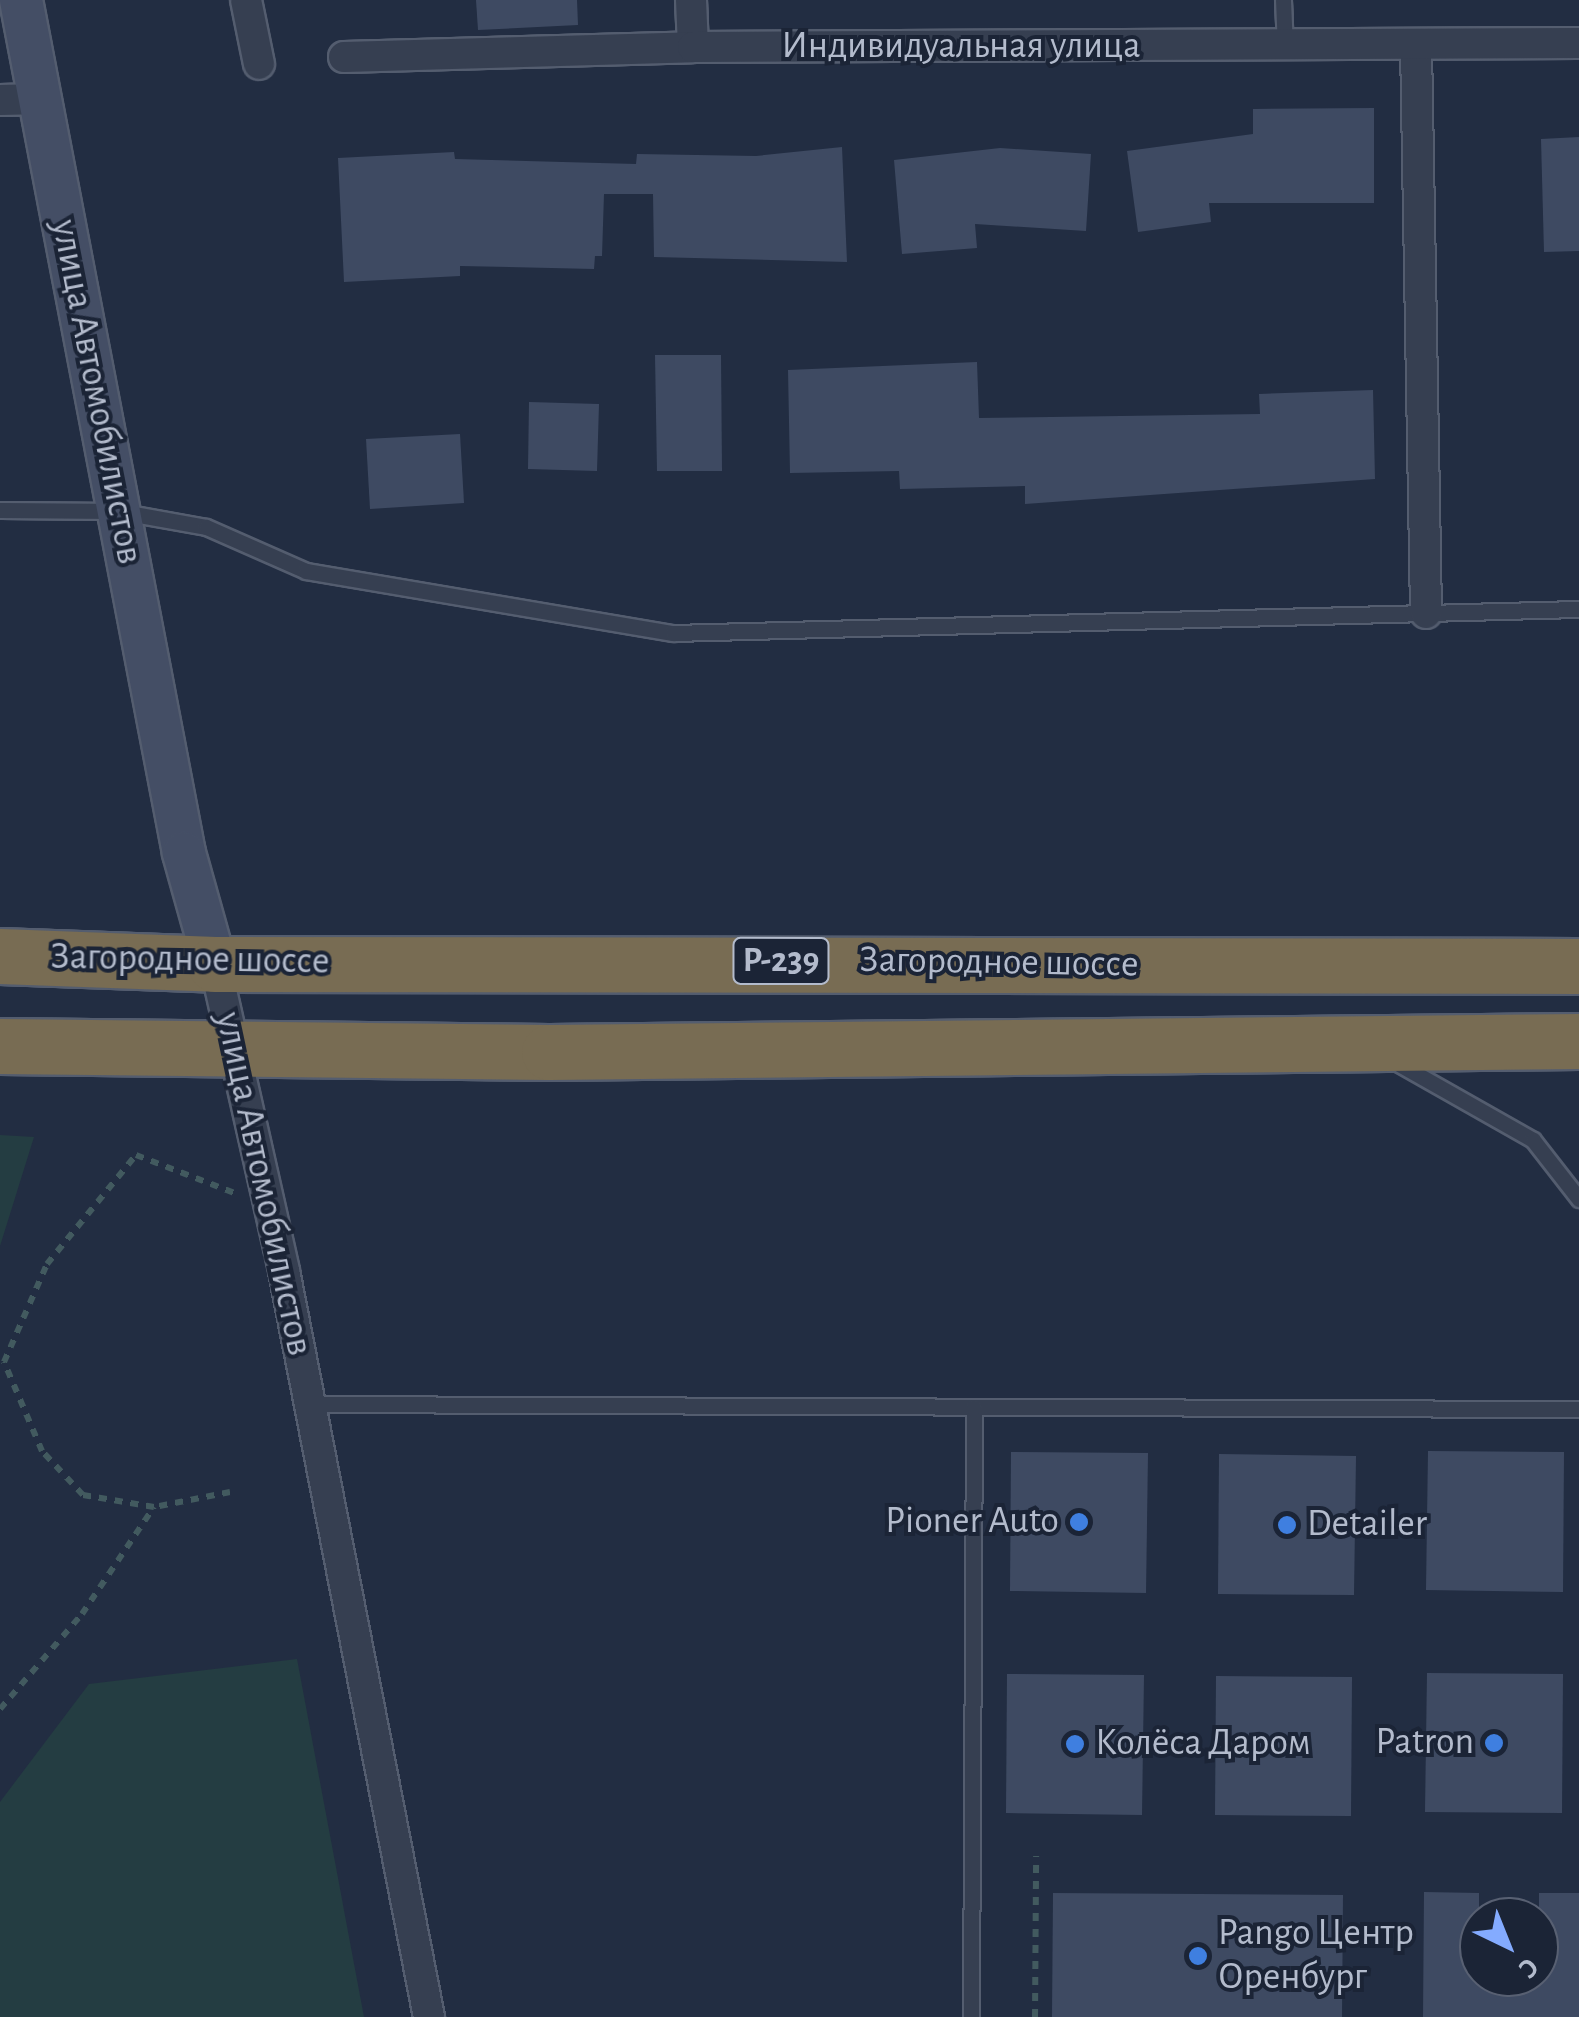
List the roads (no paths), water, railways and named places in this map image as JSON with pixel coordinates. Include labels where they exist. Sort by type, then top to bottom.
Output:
[{"type":"highway","name":"Загородное шоссе","points":[[0,956],[215,964],[1579,966]]},
{"type":"highway","name":"Загородное шоссе","points":[[0,1046],[236,1053],[1579,1040]]},
{"type":"street","name":"улица Автомобилистов","points":[[21,0],[21,99],[117,511],[184,853],[215,964],[266,1188],[430,2017]]},
{"type":"street","points":[[246,0],[259,64]]},
{"type":"street","points":[[691,0],[692,47]]},
{"type":"street","name":"Индивидуальная улица","points":[[344,57],[692,47],[1579,43]]},
{"type":"street","points":[[1416,46],[1426,613]]},
{"type":"lane","points":[[1283,0],[1284,47]]},
{"type":"lane","points":[[0,510],[117,511],[206,527],[306,570],[673,633],[1579,609]]},
{"type":"lane","points":[[1336,1042],[1482,1106],[1533,1140],[1579,1199]]},
{"type":"lane","points":[[310,1404],[1579,1409]]},
{"type":"lane","points":[[972,2017],[974,1407]]},
{"type":"place","name":"Pioner Auto","points":[[1079,1522]]},
{"type":"place","name":"Detailer","points":[[1287,1525]]},
{"type":"place","name":"Patron","points":[[1494,1743]]},
{"type":"place","name":"Колёса Даром","points":[[1075,1744]]},
{"type":"place","name":"Pango Центр Оренбург","points":[[1198,1956]]}]
